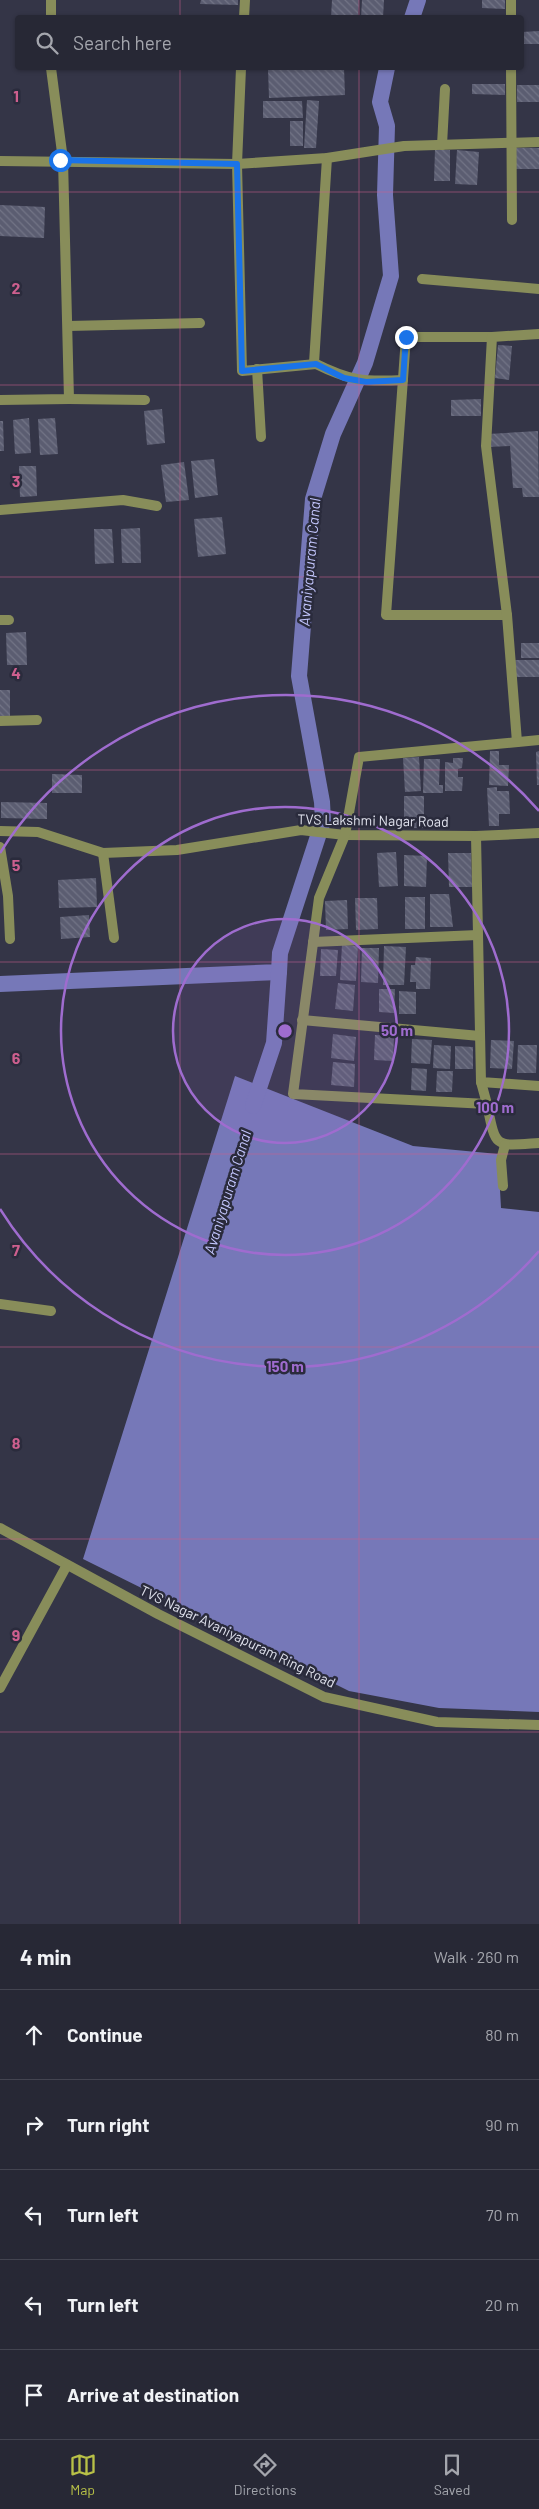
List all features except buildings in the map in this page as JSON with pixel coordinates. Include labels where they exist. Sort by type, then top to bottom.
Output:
[{"type":"street","points":[[51,0],[51,15]]},
{"type":"street","points":[[244,15],[245,0]]},
{"type":"street","points":[[511,0],[511,15]]},
{"type":"street","points":[[51,70],[63,160],[69,399]]},
{"type":"street","points":[[241,70],[237,164],[242,371],[316,364],[344,378],[366,382],[403,380]]},
{"type":"street","points":[[511,70],[512,220]]},
{"type":"street","points":[[442,145],[445,88]]},
{"type":"street","points":[[0,161],[63,160],[237,164],[326,158],[404,146],[539,142]]},
{"type":"street","points":[[316,364],[314,363],[326,158]]},
{"type":"street","points":[[422,279],[539,289]]},
{"type":"street","points":[[68,326],[200,323]]},
{"type":"street","points":[[507,615],[386,615],[406,337],[492,337],[539,334]]},
{"type":"street","points":[[492,337],[486,446],[507,615],[516,742]]},
{"type":"street","points":[[257,369],[260,437]]},
{"type":"street","points":[[0,400],[145,400]]},
{"type":"street","points":[[0,510],[123,500],[157,506]]},
{"type":"street","points":[[0,721],[37,720]]},
{"type":"street","points":[[487,1104],[293,1094],[319,898],[345,835],[358,757],[539,740]]},
{"type":"street","name":"TVS Lakshmi Nagar Road","points":[[0,831],[38,832],[103,853],[177,850],[301,830],[345,835],[476,836],[539,833]]},
{"type":"street","points":[[476,836],[481,1082],[497,1142],[505,1146],[539,1143]]},
{"type":"street","points":[[0,847],[8,896],[10,939]]},
{"type":"street","points":[[103,853],[114,938]]},
{"type":"street","points":[[313,942],[478,935]]},
{"type":"street","points":[[302,1020],[480,1036]]},
{"type":"street","points":[[481,1082],[539,1086]]},
{"type":"street","points":[[503,1186],[501,1160],[505,1146]]},
{"type":"street","points":[[0,1304],[51,1311]]},
{"type":"street","name":"TVS Nagar Avaniyapuram Ring Road","points":[[0,1528],[158,1614],[324,1696],[437,1722],[539,1724]]},
{"type":"street","points":[[0,1688],[67,1565]]},
{"type":"water","points":[[235,1076],[413,1146],[498,1154],[501,1208],[539,1212],[539,1712],[439,1708],[349,1691],[83,1559]]},
{"type":"waterway","name":"Avaniyapuram Canal","points":[[413,15],[418,0]]},
{"type":"waterway","name":"Avaniyapuram Canal","points":[[0,984],[279,972],[280,953],[323,821],[322,802],[299,676],[313,499],[333,434],[365,363],[391,276],[385,195],[387,126],[380,102],[387,70]]},
{"type":"waterway","name":"Avaniyapuram Canal","points":[[253,1106],[274,1043],[279,972]]},
{"type":"route","points":[[60,160],[237,164],[242,371],[316,364],[344,378],[366,382],[403,380],[406,337]]}]
